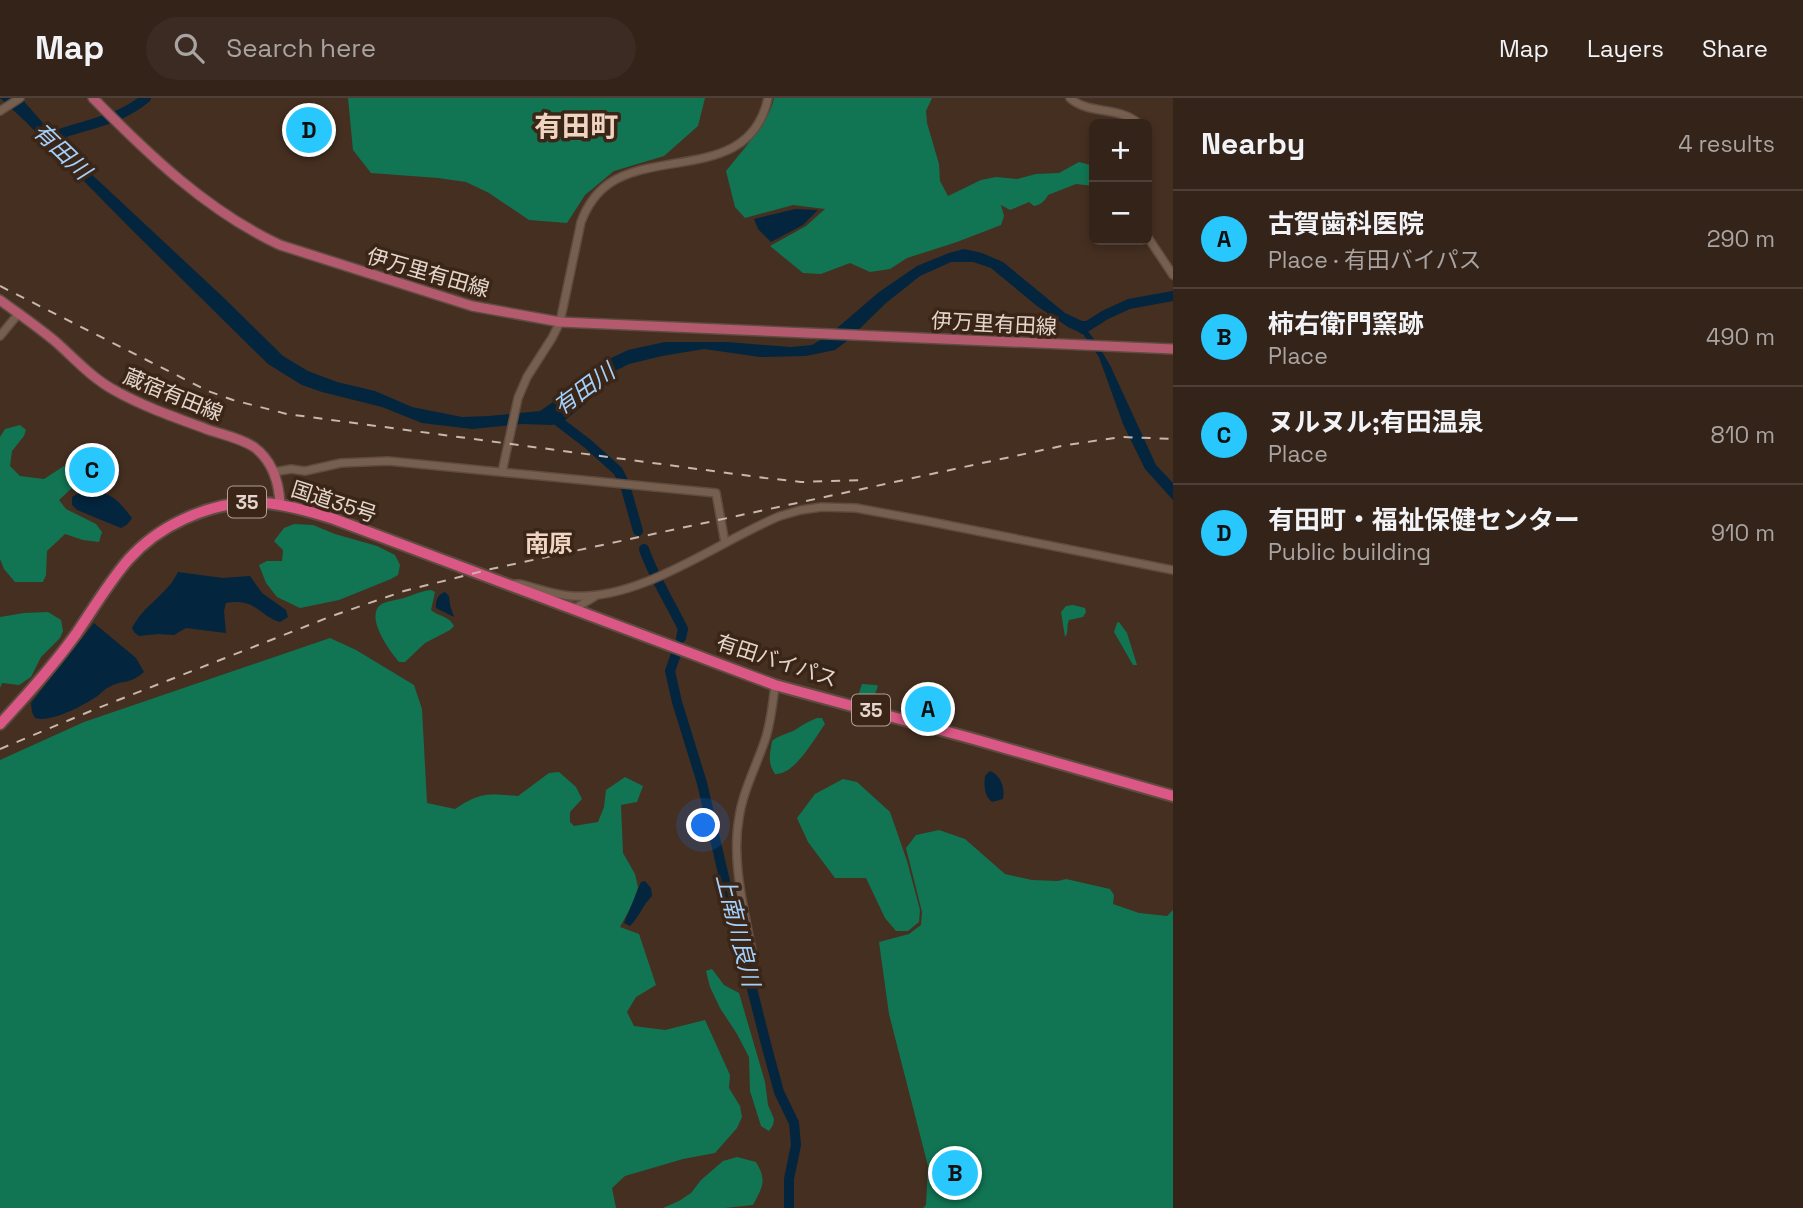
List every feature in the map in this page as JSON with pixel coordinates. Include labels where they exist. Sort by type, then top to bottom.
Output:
[{"type":"highway","name":"国道35号","points":[[0,724],[44,676],[128,560],[170,525],[206,509],[237,502],[298,507],[574,609]]},
{"type":"highway","name":"有田バイパス","points":[[574,609],[775,685],[1173,796]]},
{"type":"main road","name":"伊万里有田線","points":[[93,98],[149,154],[184,184],[255,233],[280,245],[472,306],[560,322],[1173,349]]},
{"type":"main road","name":"蔵宿有田線","points":[[0,300],[56,342],[111,389],[211,431],[240,439],[255,448],[274,472]]},
{"type":"main road","points":[[274,472],[280,504]]},
{"type":"street","points":[[0,111],[20,98]]},
{"type":"street","points":[[502,471],[516,405],[527,377],[560,322],[568,274],[586,208],[596,194],[623,176],[693,161],[725,152],[737,145],[756,127],[768,98]]},
{"type":"street","points":[[1070,98],[1082,106],[1133,119]]},
{"type":"street","points":[[1152,244],[1173,275]]},
{"type":"street","points":[[0,336],[19,313]]},
{"type":"street","points":[[274,472],[291,469],[305,471],[341,463],[406,462],[716,493],[725,543]]},
{"type":"street","points":[[507,584],[520,584],[573,596],[619,591],[649,582],[780,516],[801,510],[839,506],[927,520],[1173,570]]},
{"type":"street","points":[[574,609],[598,595]]},
{"type":"street","points":[[753,956],[738,870],[737,831],[747,787],[771,719],[775,685]]},
{"type":"green space","points":[[348,98],[705,98],[698,126],[664,156],[614,171],[585,195],[567,223],[529,220],[489,193],[466,182],[371,173],[353,150]]},
{"type":"green space","points":[[774,98],[932,98],[926,111],[927,123],[939,164],[940,181],[948,196],[981,180],[996,177],[1017,179],[1036,174],[1059,173],[1079,162],[1089,165],[1089,185],[1076,184],[1048,195],[1034,206],[1029,202],[1010,210],[1001,205],[1004,216],[1001,225],[907,258],[890,269],[870,272],[850,263],[821,274],[803,273],[770,246],[806,226],[825,209],[793,205],[745,218],[735,207],[726,171],[747,146]]},
{"type":"green space","points":[[20,425],[26,430],[12,451],[10,466],[20,476],[44,479],[64,466],[76,471],[73,487],[59,500],[66,509],[96,524],[102,532],[99,542],[65,534],[47,551],[43,582],[15,582],[4,569],[0,559],[0,437],[5,429]]},
{"type":"green space","points":[[294,524],[313,525],[377,546],[395,555],[400,565],[398,575],[339,600],[300,608],[277,597],[266,583],[259,565],[267,561],[282,561],[283,550],[274,541],[284,528]]},
{"type":"green space","points":[[431,590],[435,592],[431,610],[454,626],[425,643],[405,662],[399,662],[378,628],[378,607]]},
{"type":"green space","points":[[1066,606],[1085,608],[1086,612],[1083,617],[1069,620],[1065,637],[1061,612]]},
{"type":"green space","points":[[48,612],[61,620],[63,631],[60,638],[41,657],[31,677],[19,685],[2,683],[0,688],[0,617]]},
{"type":"green space","points":[[1119,622],[1127,633],[1137,665],[1133,665],[1114,632]]},
{"type":"green space","points":[[330,638],[356,650],[414,685],[422,709],[427,803],[455,809],[485,795],[518,796],[549,773],[559,772],[576,787],[582,799],[570,812],[570,822],[574,826],[598,822],[604,807],[606,790],[625,777],[643,786],[637,802],[621,805],[623,853],[635,874],[638,887],[620,927],[639,934],[656,985],[636,997],[627,1012],[634,1026],[665,1030],[705,1020],[730,1075],[729,1088],[740,1106],[742,1117],[737,1128],[715,1153],[683,1159],[625,1176],[612,1188],[616,1208],[0,1208],[0,760],[84,722]]},
{"type":"green space","points":[[862,684],[878,686],[873,697],[868,700],[862,701],[858,696]]},
{"type":"green space","points":[[822,718],[825,724],[810,747],[790,769],[775,774],[770,762],[772,741]]},
{"type":"green space","points":[[843,779],[857,782],[890,812],[920,910],[919,922],[908,931],[896,931],[885,918],[866,878],[835,878],[808,842],[797,818],[815,794]]},
{"type":"green space","points":[[939,830],[965,839],[1005,874],[1032,880],[1066,879],[1110,889],[1114,895],[1113,904],[1139,913],[1167,916],[1173,910],[1173,1208],[923,1208],[926,1205],[928,1166],[889,1014],[879,942],[909,934],[921,925],[922,912],[906,848],[916,835]]},
{"type":"green space","points":[[712,969],[724,985],[739,993],[774,1119],[769,1131],[761,1126],[750,1091],[749,1057],[710,987],[706,971]]},
{"type":"green space","points":[[737,1157],[756,1162],[762,1174],[761,1188],[753,1205],[663,1208],[691,1193],[701,1180],[723,1161]]},
{"type":"water","name":"有田川","points":[[0,98],[21,98],[49,130],[55,132],[72,156],[283,356],[308,371],[337,382],[375,391],[412,407],[462,417],[540,411],[582,382],[605,361],[628,350],[665,342],[727,342],[791,347],[812,345],[829,335],[879,292],[917,266],[964,249],[982,253],[1003,262],[1065,313],[1088,321],[1086,329],[1110,365],[1156,465],[1173,483],[1173,500],[1145,469],[1123,424],[1099,357],[1083,334],[1037,306],[991,268],[973,262],[951,262],[920,276],[835,350],[806,356],[760,357],[704,349],[629,364],[609,374],[586,403],[564,421],[552,425],[522,424],[472,429],[422,423],[382,407],[322,392],[302,385],[268,364]]},
{"type":"water","points":[[795,209],[818,210],[803,225],[771,242],[758,229],[754,219]]},
{"type":"water","points":[[89,492],[114,498],[131,520],[121,528],[77,510],[72,505],[72,497]]},
{"type":"water","points":[[178,572],[223,578],[250,576],[262,593],[286,610],[288,617],[280,622],[250,605],[226,603],[226,633],[186,628],[174,635],[139,636],[132,628]]},
{"type":"water","points":[[445,592],[449,596],[454,617],[436,608],[440,594]]},
{"type":"water","points":[[94,623],[136,658],[144,672],[134,679],[107,688],[90,701],[66,713],[49,718],[35,718],[31,703]]},
{"type":"water","points":[[990,771],[1001,782],[1003,791],[1003,799],[992,802],[987,797],[985,787],[985,776]]},
{"type":"water","points":[[645,881],[651,888],[652,896],[630,926],[624,923],[641,882]]},
{"type":"waterway","name":"有田川","points":[[48,138],[111,118],[146,98]]},
{"type":"waterway","points":[[1083,329],[1129,304],[1173,296]]},
{"type":"waterway","name":"上南川良川","points":[[550,415],[618,471],[625,485],[638,531]]},
{"type":"waterway","name":"上南川良川","points":[[644,549],[683,629],[681,638]]},
{"type":"waterway","name":"上南川良川","points":[[676,654],[670,671],[677,702],[702,783],[779,1092],[794,1123],[796,1145],[789,1179],[789,1208]]},
{"type":"railway","points":[[0,286],[208,391],[287,414],[765,478],[801,482],[863,480]]},
{"type":"railway","points":[[0,749],[332,616],[404,591],[491,569],[1066,445],[1122,437],[1173,439]]},
{"type":"place","name":"有田町・福祉保健センター","points":[[309,130]]},
{"type":"place","name":"ヌルヌル;有田温泉","points":[[92,470]]},
{"type":"place","name":"古賀歯科医院","points":[[928,709]]},
{"type":"place","name":"柿右衛門窯跡","points":[[955,1173]]},
{"type":"district","name":"有田町","points":[[576,126]]},
{"type":"district","name":"南原","points":[[549,544]]}]
